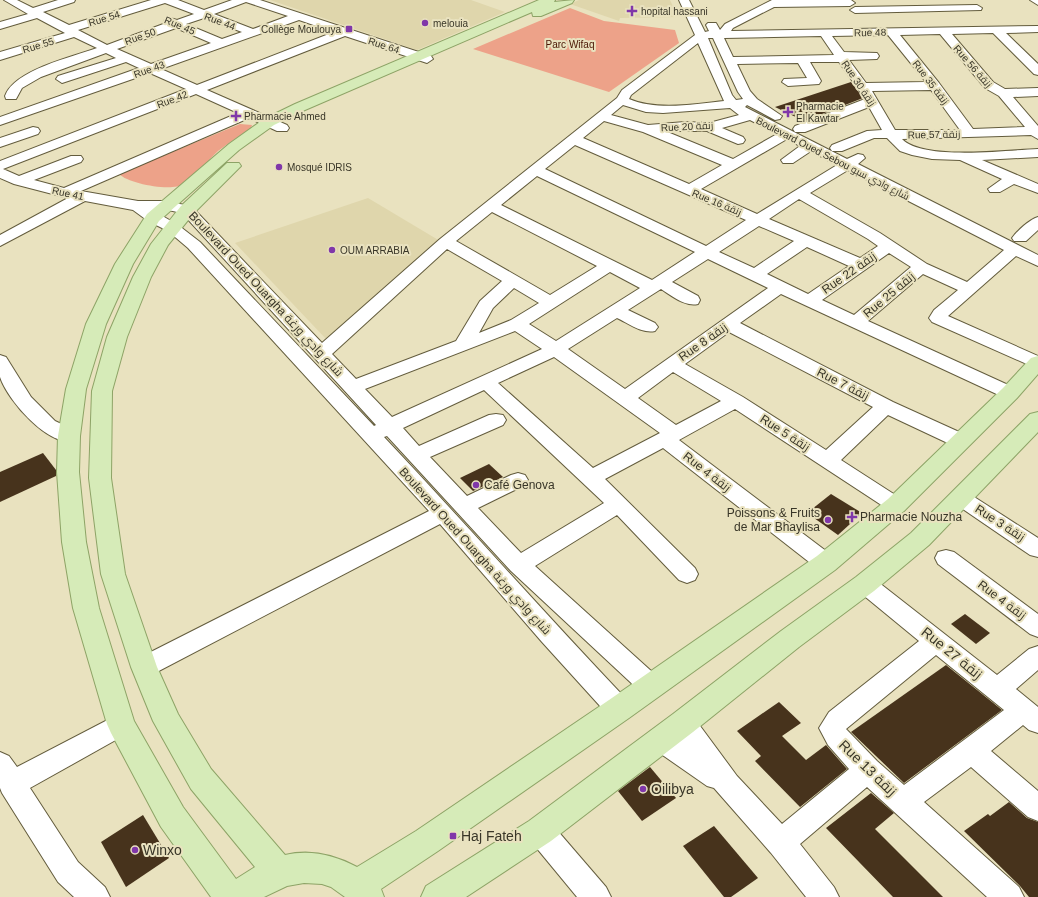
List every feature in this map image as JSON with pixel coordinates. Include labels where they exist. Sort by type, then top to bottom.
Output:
[{"type":"main road","points":[[422,58],[549,0]]},
{"type":"main road","points":[[230,897],[172,817],[121,724],[86,608],[74,542],[68,472],[69,436],[76,389],[96,324],[124,264],[164,213],[234,147],[339,89],[568,0]]},
{"type":"main road","points":[[164,213],[160,244],[142,277],[117,337],[102,390],[100,478],[113,574],[144,667],[166,721],[201,779],[279,872]]},
{"type":"main road","points":[[239,897],[262,879],[279,872],[307,867],[335,871],[363,891],[427,841],[619,709],[826,563],[896,505],[1010,393],[1038,362]]},
{"type":"main road","points":[[437,897],[540,831],[683,723],[790,639],[865,584],[920,539],[1038,419]]},
{"type":"street","points":[[9,0],[127,58],[199,89],[276,125]]},
{"type":"street","points":[[0,26],[70,0]]},
{"type":"street","name":"Rue 54","points":[[73,31],[162,0]]},
{"type":"street","name":"Rue 44","points":[[168,0],[251,32]]},
{"type":"street","name":"Rue 50","points":[[41,81],[107,48],[242,0]]},
{"type":"street","name":"Rue 64","points":[[249,0],[422,58]]},
{"type":"street","name":"Boulevard Oued Sebou شارع وادي سبو","points":[[684,0],[702,35],[726,95],[732,104],[750,116],[836,148],[852,161]]},
{"type":"street","name":"Boulevard Oued Sebou شارع وادي سبو","points":[[699,0],[721,35],[732,66],[744,92],[752,102],[784,122],[809,146],[852,161],[1017,244],[1038,261]]},
{"type":"street","points":[[721,35],[729,26],[776,2],[801,12],[851,4],[946,4],[977,8]]},
{"type":"street","points":[[851,4],[870,32]]},
{"type":"street","name":"Rue 45","points":[[139,8],[221,43]]},
{"type":"street","name":"Rue 30 زنقة","points":[[801,12],[841,57],[868,95],[899,144],[914,152],[925,155],[959,156],[1038,153]]},
{"type":"street","name":"Rue 43","points":[[0,121],[297,17]]},
{"type":"street","name":"Rue 48","points":[[702,35],[1038,29]]},
{"type":"street","name":"Rue 56 زنقة","points":[[943,30],[989,85],[1003,94],[1037,133]]},
{"type":"street","points":[[996,30],[1038,71]]},
{"type":"street","name":"Rue 55","points":[[0,57],[73,31]]},
{"type":"street","name":"Rue 35 زنقة","points":[[892,31],[969,134]]},
{"type":"street","name":"Rue 42","points":[[0,166],[344,32]]},
{"type":"street","points":[[775,34],[782,45]]},
{"type":"street","points":[[322,353],[446,242],[622,100],[626,93],[702,35]]},
{"type":"street","points":[[732,66],[801,58],[873,56]]},
{"type":"street","points":[[0,57],[12,64]]},
{"type":"street","points":[[7,92],[41,81],[127,58]]},
{"type":"street","points":[[788,82],[815,81],[801,58]]},
{"type":"street","points":[[230,66],[255,77]]},
{"type":"street","points":[[732,66],[773,71]]},
{"type":"street","points":[[24,70],[41,81]]},
{"type":"street","points":[[810,72],[824,72]]},
{"type":"street","points":[[855,76],[886,76]]},
{"type":"street","points":[[689,190],[794,132],[868,95],[934,86]]},
{"type":"street","points":[[1003,94],[1038,92]]},
{"type":"street","points":[[868,95],[902,97]]},
{"type":"street","points":[[622,100],[633,106],[654,108],[752,102]]},
{"type":"street","points":[[65,193],[250,113]]},
{"type":"street","points":[[602,116],[648,129],[734,165]]},
{"type":"street","name":"Rue 20 زنقة","points":[[648,129],[685,126],[709,127],[750,116]]},
{"type":"street","points":[[884,121],[899,121]]},
{"type":"street","points":[[709,127],[738,140]]},
{"type":"street","points":[[0,143],[33,131]]},
{"type":"street","name":"Rue 57 زنقة","points":[[836,148],[868,134],[1037,133]]},
{"type":"street","name":"Rue 16 زنقة","points":[[574,139],[859,264]]},
{"type":"street","points":[[788,160],[809,146]]},
{"type":"street","points":[[959,156],[1013,179],[1034,184]]},
{"type":"street","points":[[19,182],[76,159]]},
{"type":"street","points":[[370,435],[556,349],[615,310],[708,253],[799,193],[852,161]]},
{"type":"street","points":[[536,170],[780,287],[1010,393]]},
{"type":"street","name":"Rue 41","points":[[0,173],[19,182],[164,213]]},
{"type":"street","points":[[995,189],[1013,179]]},
{"type":"street","points":[[799,193],[889,246],[921,267],[969,289]]},
{"type":"street","points":[[0,241],[83,196]]},
{"type":"street","points":[[491,206],[608,266],[692,300]]},
{"type":"street","name":"Boulevard Oued Ouargha شارع وادي ورغة","points":[[164,213],[322,353],[391,426],[416,455],[453,510],[550,635],[619,709]]},
{"type":"street","name":"Boulevard Oued Ouargha شارع وادي ورغة","points":[[164,213],[370,435],[453,510],[519,565],[651,686]]},
{"type":"street","points":[[1038,222],[1017,244],[940,314],[938,318],[1038,362]]},
{"type":"street","points":[[755,275],[805,241]]},
{"type":"street","points":[[446,242],[551,303]]},
{"type":"street","name":"Boulevard Oued Sebou شارع وادي سبو","points":[[1017,244],[1038,247]]},
{"type":"street","name":"Rue 22 زنقة","points":[[810,300],[859,264],[889,246]]},
{"type":"street","points":[[353,387],[517,324],[608,266]]},
{"type":"street","name":"Rue 25 زنقة","points":[[856,322],[921,267]]},
{"type":"street","points":[[463,344],[486,305],[512,281]]},
{"type":"street","name":"Rue 8 زنقة","points":[[626,397],[780,287]]},
{"type":"street","points":[[615,310],[649,328]]},
{"type":"street","name":"Rue 4 زنقة","points":[[517,324],[626,397],[670,436],[826,563]]},
{"type":"street","name":"Rue 7 زنقة","points":[[728,324],[886,406],[961,441]]},
{"type":"street","points":[[0,361],[24,401],[48,426],[69,436]]},
{"type":"street","name":"Rue 5 زنقة","points":[[672,364],[736,401],[896,505]]},
{"type":"street","points":[[486,382],[619,504],[688,574]]},
{"type":"street","points":[[591,478],[736,401]]},
{"type":"street","points":[[827,461],[886,406]]},
{"type":"street","points":[[416,455],[496,420]]},
{"type":"street","points":[[144,667],[453,510],[518,480]]},
{"type":"street","name":"Rue 3 زنقة","points":[[961,498],[1034,541]]},
{"type":"street","points":[[519,565],[619,504]]},
{"type":"street","name":"Rue 4 زنقة","points":[[946,558],[1038,627]]},
{"type":"street","name":"Rue 27 زنقة","points":[[865,584],[1030,716]]},
{"type":"street","name":"Rue 13 زنقة","points":[[936,641],[838,720],[832,728],[837,737],[868,770],[1008,897]]},
{"type":"street","points":[[998,690],[1038,656]]},
{"type":"street","points":[[903,802],[972,751],[1030,716]]},
{"type":"street","points":[[683,723],[727,785],[781,843],[824,897]]},
{"type":"street","points":[[95,897],[68,872],[6,774],[121,724]]},
{"type":"street","points":[[660,739],[727,785]]},
{"type":"street","points":[[972,751],[1038,808]]},
{"type":"street","points":[[781,843],[830,800],[868,770]]},
{"type":"street","points":[[540,831],[596,897]]},
{"type":"shaded area","points":[[270,0],[471,0],[505,12],[417,50]]},
{"type":"shaded area","name":"hopital hassani","points":[[579,0],[670,0],[678,17],[620,18],[619,21],[570,4]]},
{"type":"shaded area","points":[[368,198],[440,241],[327,340],[235,243]]},
{"type":"green space","name":"Parc Wifaq","points":[[570,8],[604,21],[675,30],[679,43],[609,92],[473,49]]},
{"type":"green space","points":[[240,124],[252,125],[251,128],[218,151],[193,177],[184,184],[170,187],[151,186],[124,178],[119,174]]},
{"type":"building","points":[[851,82],[863,98],[804,121],[775,107]]},
{"type":"building","points":[[43,453],[56,470],[56,476],[0,502],[0,472]]},
{"type":"building","points":[[489,464],[503,477],[473,491],[460,478]]},
{"type":"building","points":[[831,494],[862,513],[838,535],[807,513]]},
{"type":"building","points":[[965,614],[990,633],[976,644],[951,624]]},
{"type":"building","points":[[946,665],[1002,710],[904,783],[851,732]]},
{"type":"building","points":[[779,702],[801,723],[782,736],[806,760],[826,745],[847,769],[800,807],[755,761],[761,756],[737,731]]},
{"type":"building","name":"Oilibya","points":[[650,767],[676,798],[642,821],[618,791]]},
{"type":"building","points":[[871,793],[894,813],[875,829],[943,897],[893,897],[826,828]]},
{"type":"building","points":[[1009,802],[1027,818],[1038,822],[1038,897],[1029,897],[1020,886],[964,831],[988,814],[990,816]]},
{"type":"building","points":[[143,815],[169,858],[126,887],[101,842]]},
{"type":"building","points":[[714,826],[758,878],[731,897],[724,897],[683,846]]},
{"type":"place","name":"hopital hassani","points":[[632,11]]},
{"type":"place","name":"melouia","points":[[425,23]]},
{"type":"place","name":"Collège Moulouya","points":[[349,29]]},
{"type":"place","name":"Pharmacie El Kawtar","points":[[788,112]]},
{"type":"place","name":"Pharmacie Ahmed","points":[[236,116]]},
{"type":"place","name":"Mosqué IDRIS","points":[[279,167]]},
{"type":"place","name":"OUM ARRABIA","points":[[332,250]]},
{"type":"place","name":"Café Genova","points":[[476,485]]},
{"type":"place","name":"Pharmacie Nouzha","points":[[852,517]]},
{"type":"place","name":"Poissons & Fruits de Mar Bhaylisa","points":[[828,520]]},
{"type":"place","name":"Oilibya","points":[[643,789]]},
{"type":"place","name":"Haj Fateh","points":[[453,836]]},
{"type":"place","name":"Winxo","points":[[135,850]]}]
